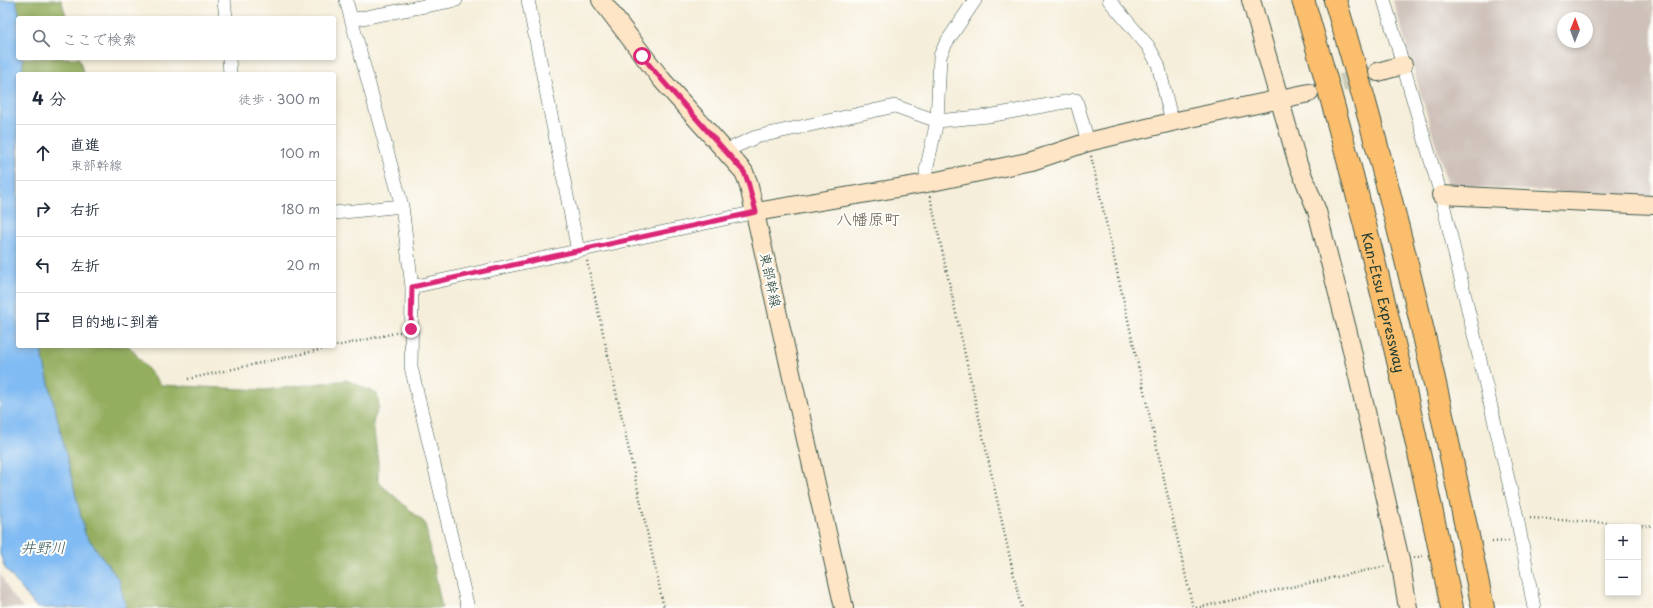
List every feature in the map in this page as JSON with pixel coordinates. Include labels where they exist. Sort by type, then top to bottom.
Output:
[{"type":"highway","name":"Kan-Etsu Expressway","points":[[1303,0],[1352,174],[1400,364],[1426,479],[1452,608]]},
{"type":"highway","points":[[1335,0],[1383,172],[1430,360],[1456,477],[1482,608]]},
{"type":"street","points":[[224,0],[226,16]]},
{"type":"street","points":[[346,0],[402,206],[412,287],[411,368],[468,608]]},
{"type":"street","points":[[351,20],[456,0]]},
{"type":"street","points":[[528,0],[581,250]]},
{"type":"street","name":"東部幹線","points":[[601,0],[662,80],[744,172],[748,182],[756,212],[844,608]]},
{"type":"street","points":[[927,183],[926,171],[938,121],[940,56],[946,43],[975,0]]},
{"type":"street","points":[[1109,0],[1148,46],[1158,64],[1172,122]]},
{"type":"street","points":[[1251,0],[1298,164],[1319,219],[1348,333],[1400,560],[1408,608]]},
{"type":"street","points":[[1384,0],[1441,195],[1517,517],[1534,608]]},
{"type":"street","points":[[229,60],[230,72]]},
{"type":"street","points":[[1378,72],[1403,65]]},
{"type":"street","points":[[412,287],[756,212],[927,183],[1032,160],[1088,142],[1172,122],[1309,94]]},
{"type":"street","points":[[725,151],[756,137],[895,106],[938,121],[988,116],[1076,100],[1088,142]]},
{"type":"street","points":[[1441,195],[1653,204]]},
{"type":"street","points":[[336,213],[402,206]]},
{"type":"path","points":[[1088,142],[1193,608]]},
{"type":"path","points":[[927,183],[1021,608]]},
{"type":"path","points":[[581,250],[664,608]]},
{"type":"path","points":[[336,346],[411,329]]},
{"type":"path","points":[[188,379],[326,348]]},
{"type":"path","points":[[1517,517],[1653,526]]},
{"type":"path","points":[[1492,542],[1522,540]]},
{"type":"path","points":[[1196,608],[1391,565],[1400,560],[1423,556]]},
{"type":"shaded area","points":[[1393,0],[1653,0],[1653,197],[1448,186]]},
{"type":"shaded area","points":[[0,573],[10,593],[23,608],[0,608]]},
{"type":"green space","points":[[16,0],[61,0],[66,16],[20,16]]},
{"type":"green space","points":[[23,60],[80,60],[83,72],[22,72]]},
{"type":"green space","points":[[40,348],[131,348],[161,385],[265,390],[347,380],[377,394],[379,406],[373,422],[378,462],[378,482],[425,523],[442,608],[126,608],[119,580],[85,534]]},
{"type":"water","name":"井野川","points":[[0,0],[16,0],[20,16],[16,16],[16,60],[23,60],[22,72],[16,72],[16,348],[40,348],[85,534],[119,580],[126,608],[37,608],[5,568],[0,554]]},
{"type":"tunnel","points":[[1316,91],[1371,74]]},
{"type":"district","name":"八幡原町","points":[[868,218]]},
{"type":"route","points":[[411,329],[412,287],[756,212],[744,172],[642,56]]}]
